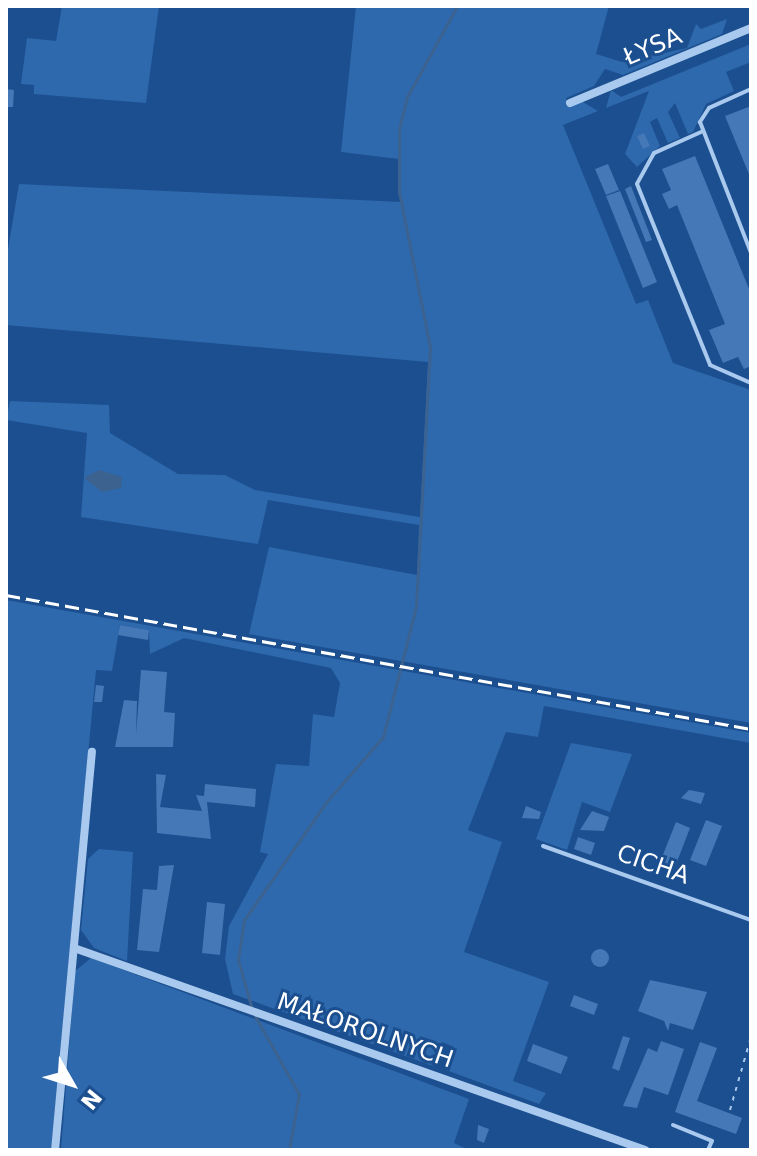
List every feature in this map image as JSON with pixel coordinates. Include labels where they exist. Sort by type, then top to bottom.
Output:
[{"type":"street","name":"ŁYSA","points":[[570,103],[751,28]]},
{"type":"street","points":[[55,1150],[92,752]]},
{"type":"street","name":"MAŁOROLNYCH","points":[[74,948],[645,1150]]},
{"type":"lane","points":[[751,89],[706,110],[701,132],[751,253]]},
{"type":"lane","points":[[701,132],[654,153],[637,184],[710,365],[751,383]]},
{"type":"lane","name":"CICHA","points":[[543,846],[751,920]]},
{"type":"lane","points":[[673,1125],[712,1141],[708,1150]]},
{"type":"path","points":[[730,1110],[751,1037]]},
{"type":"shaded area","points":[[62,6],[159,6],[146,103],[34,94],[34,85],[21,84],[27,38],[56,41]]},
{"type":"shaded area","points":[[356,6],[609,6],[596,54],[622,62],[687,48],[696,24],[701,29],[727,19],[722,34],[623,75],[605,69],[594,86],[566,98],[570,106],[583,102],[598,111],[563,125],[636,304],[648,300],[673,363],[751,390],[751,723],[249,634],[269,547],[417,575],[419,525],[268,500],[258,544],[81,517],[87,433],[6,420],[10,401],[109,405],[110,433],[178,474],[225,475],[255,490],[420,517],[428,362],[6,325],[6,261],[19,184],[401,202],[399,159],[341,152]]},
{"type":"shaded area","points":[[751,44],[751,62],[726,72],[734,91],[706,104],[693,132],[688,134],[675,103],[668,112],[680,138],[668,143],[657,118],[650,122],[660,146],[637,167],[625,154],[649,91],[606,108],[611,90],[621,97]]},
{"type":"shaded area","points":[[99,470],[122,477],[121,488],[102,492],[84,478]]},
{"type":"shaded area","points":[[6,600],[751,733],[751,743],[544,706],[538,737],[506,732],[468,830],[502,842],[464,952],[549,982],[513,1081],[546,1093],[539,1104],[446,1070],[454,1047],[442,1042],[433,1066],[233,994],[225,959],[229,926],[268,854],[260,852],[276,764],[309,766],[313,714],[334,717],[340,683],[331,668],[184,638],[150,654],[149,630],[120,625],[112,671],[96,670],[51,1150],[6,1150]]},
{"type":"shaded area","points":[[571,743],[632,754],[610,812],[582,802],[567,850],[536,839]]},
{"type":"shaded area","points":[[99,849],[133,852],[127,961],[94,948],[81,930],[88,859]]},
{"type":"shaded area","points":[[91,958],[469,1099],[454,1143],[469,1150],[61,1150],[75,971]]},
{"type":"building","points":[[6,89],[14,90],[13,107],[6,107]]},
{"type":"building","points":[[751,106],[751,179],[725,116]]},
{"type":"building","points":[[644,133],[650,146],[643,149],[637,136]]},
{"type":"building","points":[[695,156],[751,294],[751,366],[744,369],[738,357],[723,363],[709,330],[725,324],[677,205],[669,209],[662,194],[671,190],[662,169]]},
{"type":"building","points":[[608,164],[619,190],[606,195],[595,169]]},
{"type":"building","points":[[631,186],[652,240],[646,242],[625,189]]},
{"type":"building","points":[[620,191],[657,282],[643,288],[606,196]]},
{"type":"building","points":[[120,625],[149,630],[148,640],[118,635]]},
{"type":"building","points":[[141,670],[167,672],[164,712],[175,713],[173,747],[115,747],[124,700],[137,701],[136,735]]},
{"type":"building","points":[[96,685],[104,686],[102,702],[94,702]]},
{"type":"building","points":[[156,774],[166,775],[160,807],[202,811],[196,795],[204,796],[205,784],[256,789],[255,807],[207,802],[211,839],[157,833]]},
{"type":"building","points":[[689,790],[705,793],[701,804],[681,798]]},
{"type":"building","points":[[526,806],[541,812],[539,819],[522,818]]},
{"type":"building","points":[[592,811],[609,817],[604,831],[580,830]]},
{"type":"building","points":[[706,820],[722,826],[706,866],[690,860]]},
{"type":"building","points":[[676,822],[690,828],[675,867],[660,862]]},
{"type":"building","points":[[578,837],[595,843],[591,855],[574,849]]},
{"type":"building","points":[[174,865],[159,952],[137,950],[143,889],[157,890],[159,866]]},
{"type":"building","points":[[207,902],[225,904],[220,955],[202,953]]},
{"type":"building","points":[[600,949],[609,958],[600,967],[591,958]]},
{"type":"building","points":[[650,980],[707,992],[693,1030],[670,1023],[668,1031],[664,1021],[638,1011]]},
{"type":"building","points":[[574,995],[598,1004],[594,1015],[570,1006]]},
{"type":"building","points":[[623,1036],[630,1038],[619,1071],[612,1068]]},
{"type":"building","points":[[661,1041],[684,1049],[668,1095],[644,1087],[637,1108],[623,1106],[648,1048],[657,1052]]},
{"type":"building","points":[[700,1042],[717,1048],[697,1101],[742,1118],[736,1134],[675,1112]]},
{"type":"building","points":[[533,1044],[568,1057],[561,1074],[527,1061]]},
{"type":"building","points":[[478,1125],[489,1129],[484,1143],[477,1140]]},
{"type":"waterway","points":[[252,1009],[238,960],[244,920],[327,801],[383,737],[416,607],[430,347],[399,192],[399,129],[407,97],[457,6]]},
{"type":"waterway","points":[[255,1016],[299,1094],[289,1150]]},
{"type":"railway","points":[[6,595],[751,729]]}]
